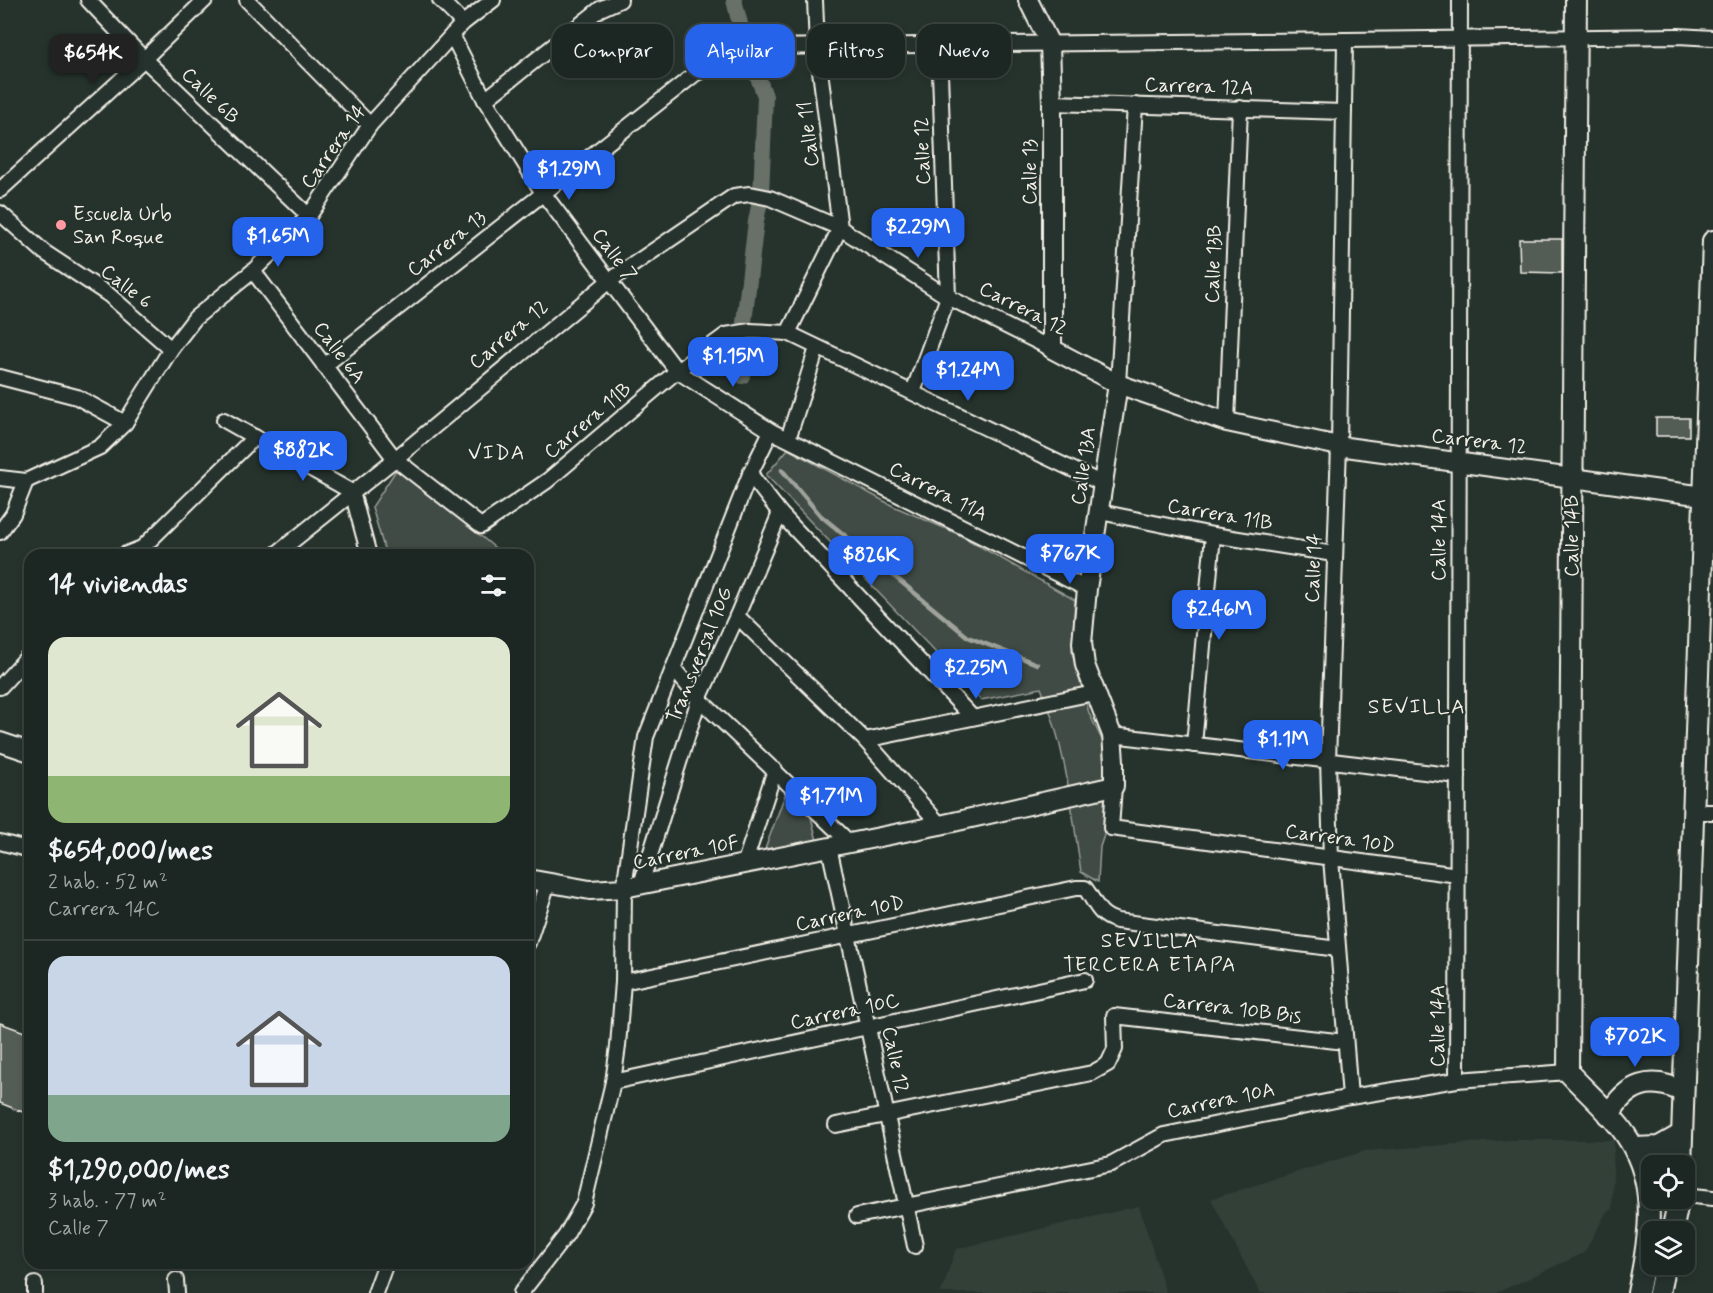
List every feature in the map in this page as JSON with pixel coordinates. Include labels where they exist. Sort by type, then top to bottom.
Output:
[{"type":"main road","name":"Calle 14B","points":[[1568,1072],[1576,0]]},
{"type":"main road","points":[[1681,1155],[1704,496],[1710,387],[1713,241]]},
{"type":"main road","points":[[1568,1072],[1609,1115],[1634,1148],[1645,1175],[1649,1194],[1650,1224],[1638,1293]]},
{"type":"main road","points":[[1609,1115],[1624,1094],[1641,1085],[1659,1083],[1683,1092]]},
{"type":"main road","points":[[1634,1148],[1659,1147],[1682,1134]]},
{"type":"main road","points":[[1659,1293],[1663,1275]]},
{"type":"street","name":"Calle 6B","points":[[88,0],[144,59],[309,216]]},
{"type":"street","points":[[0,190],[144,59],[205,0]]},
{"type":"street","points":[[247,0],[370,124]]},
{"type":"street","points":[[440,0],[463,23]]},
{"type":"street","name":"Carrera 14","points":[[26,481],[100,447],[126,423],[171,349],[195,318],[253,271],[309,216],[370,124],[463,23],[493,0]]},
{"type":"street","points":[[485,100],[600,9],[620,0]]},
{"type":"street","name":"Calle 11","points":[[815,0],[817,24]]},
{"type":"street","name":"Calle 13","points":[[1028,0],[1050,44],[1053,103],[1052,349]]},
{"type":"street","name":"Calle 14A","points":[[1457,1080],[1460,0]]},
{"type":"street","name":"Calle 7","points":[[452,35],[485,100],[543,193],[677,371]]},
{"type":"street","name":"Carrera 13","points":[[1011,44],[1678,36],[1713,38]]},
{"type":"street","name":"Calle 14","points":[[1346,40],[1339,446],[1328,760],[1331,858],[1350,1097]]},
{"type":"street","name":"Carrera 13","points":[[324,366],[695,74],[741,52],[760,47],[807,47]]},
{"type":"street","name":"Calle 11","points":[[822,78],[840,228]]},
{"type":"street","name":"Calle 12","points":[[913,392],[948,297],[940,78]]},
{"type":"street","name":"Carrera 12A","points":[[1053,103],[1344,112]]},
{"type":"street","name":"Calle 13A","points":[[1111,828],[1114,786],[1112,735],[1094,693],[1085,665],[1082,643],[1118,384],[1135,105]]},
{"type":"street","name":"Calle 13B","points":[[1227,422],[1240,108]]},
{"type":"street","name":"Carrera 12","points":[[282,549],[395,459],[609,281],[734,196],[750,194],[770,198],[840,228],[948,297],[1118,384],[1227,422],[1339,446],[1704,496]]},
{"type":"street","name":"Calle 6","points":[[0,213],[45,252],[109,294],[171,349]]},
{"type":"street","points":[[788,333],[840,228]]},
{"type":"street","name":"Calle 6A","points":[[253,271],[395,459]]},
{"type":"street","name":"Carrera 11B","points":[[395,459],[481,526],[547,481],[677,371],[726,335],[750,331],[788,333],[1105,485]]},
{"type":"street","points":[[788,439],[817,348]]},
{"type":"street","name":"Carrera 11A","points":[[677,371],[771,431],[1088,589]]},
{"type":"street","points":[[0,377],[77,397],[126,423]]},
{"type":"street","points":[[224,420],[352,492],[367,549]]},
{"type":"street","points":[[521,1293],[566,1235],[584,1203],[613,1082],[633,886],[645,737],[750,474],[771,431]]},
{"type":"street","points":[[147,549],[255,437]]},
{"type":"street","points":[[750,474],[780,513],[972,717]]},
{"type":"street","points":[[0,478],[26,481],[13,514],[0,532]]},
{"type":"street","name":"Carrera 11B","points":[[1100,512],[1213,535],[1334,554]]},
{"type":"street","name":"Transversal 10G","points":[[633,886],[699,699],[780,513]]},
{"type":"street","points":[[1194,745],[1213,535]]},
{"type":"street","points":[[737,616],[865,740],[940,825]]},
{"type":"street","points":[[0,687],[24,661]]},
{"type":"street","points":[[674,669],[699,699],[850,843]]},
{"type":"street","points":[[865,740],[1094,693]]},
{"type":"street","points":[[1112,735],[1458,776]]},
{"type":"street","points":[[0,742],[24,750]]},
{"type":"street","points":[[744,865],[775,770]]},
{"type":"street","name":"Carrera 10F","points":[[548,883],[590,890],[633,886],[940,825],[1114,786]]},
{"type":"street","points":[[1693,812],[1713,812]]},
{"type":"street","name":"Carrera 10D","points":[[1111,828],[1458,875]]},
{"type":"street","points":[[0,843],[24,849]]},
{"type":"street","name":"Calle 12","points":[[829,847],[915,1246]]},
{"type":"street","points":[[534,880],[548,883],[534,925]]},
{"type":"street","name":"Carrera 10D","points":[[623,982],[1076,888],[1085,888],[1096,908],[1108,918],[1117,921],[1338,949]]},
{"type":"street","name":"Carrera 10C","points":[[613,1082],[1085,980]]},
{"type":"street","name":"Carrera 10B Bis","points":[[887,1115],[1092,1073],[1108,1064],[1115,1049],[1114,1016],[1345,1042]]},
{"type":"street","name":"Carrera 10A","points":[[856,1216],[1111,1164],[1164,1135],[1350,1097],[1457,1080],[1568,1072]]},
{"type":"street","points":[[836,1125],[887,1115]]},
{"type":"street","points":[[1695,1196],[1713,1198]]},
{"type":"street","points":[[375,1293],[384,1269]]},
{"type":"shaded area","points":[[788,449],[893,506],[958,534],[1075,600],[1072,653],[1089,713],[1103,742],[1106,829],[1100,847],[1098,882],[1081,872],[1071,802],[1057,732],[1041,688],[981,700],[766,475]]},
{"type":"shaded area","points":[[398,467],[496,549],[384,549],[372,507]]},
{"type":"shaded area","points":[[786,792],[811,817],[817,841],[765,849]]},
{"type":"shaded area","points":[[1509,1140],[1614,1140],[1612,1209],[1606,1213],[1584,1253],[1496,1293],[1260,1293],[1211,1199],[1365,1151]]},
{"type":"shaded area","points":[[1139,1206],[1166,1293],[941,1293],[956,1249]]},
{"type":"building","points":[[1519,239],[1562,239],[1562,273],[1520,272]]},
{"type":"building","points":[[1656,418],[1689,418],[1689,436],[1656,436]]},
{"type":"building","points":[[0,1023],[24,1032],[24,1113],[0,1103]]},
{"type":"waterway","points":[[734,0],[744,40],[765,96],[761,196],[743,331],[742,376]]},
{"type":"waterway","points":[[782,470],[820,515],[968,637],[1037,664]]},
{"type":"place","name":"Escuela Urb San Roque","points":[[61,225]]},
{"type":"district","name":"VIDA","points":[[497,453]]},
{"type":"district","name":"SEVILLA","points":[[1417,707]]},
{"type":"district","name":"SEVILLA TERCERA ETAPA","points":[[1150,953]]}]
